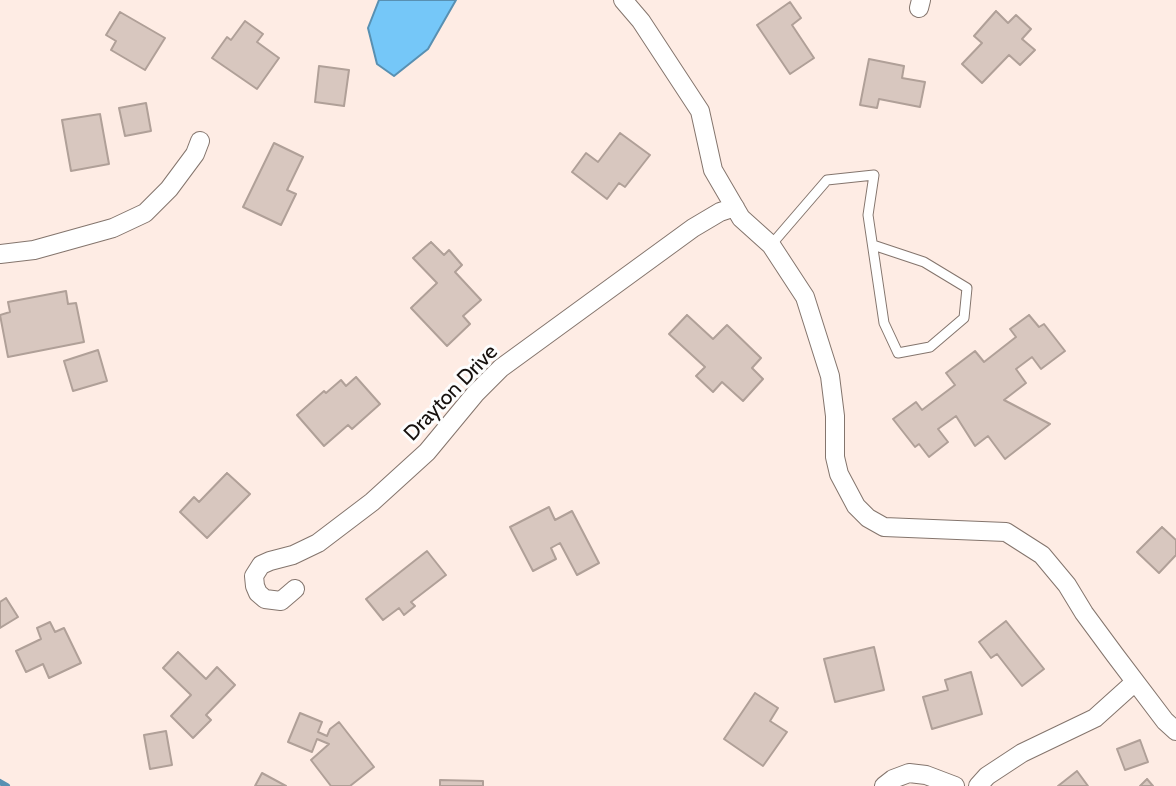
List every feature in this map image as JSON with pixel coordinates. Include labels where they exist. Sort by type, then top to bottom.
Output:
[{"type":"street","points":[[622,0],[641,21],[700,111],[713,170],[741,218],[771,245],[805,297],[830,376],[837,466],[856,506],[884,527],[1006,532],[1042,555],[1067,585],[1084,613],[1135,682],[1176,731]]},
{"type":"street","points":[[0,254],[34,250],[113,228],[137,218],[158,202],[169,189],[195,154],[200,141]]},
{"type":"street","name":"Drayton Drive","points":[[295,589],[281,601],[265,599],[258,593],[254,576],[261,565],[293,555],[318,543],[372,502],[427,452],[475,394],[501,368],[693,228],[720,212],[735,207]]},
{"type":"street","points":[[978,786],[987,776],[1022,754],[1095,718],[1135,682]]},
{"type":"street","points":[[884,786],[892,779],[909,773],[926,775],[955,786]]},
{"type":"lane","points":[[771,245],[827,180],[874,175],[868,215],[884,323],[898,353],[930,348],[964,318],[967,288],[924,262],[873,245]]},
{"type":"water","points":[[379,0],[456,0],[428,49],[394,76],[377,64],[368,28]]},
{"type":"building","points":[[790,2],[801,18],[792,25],[814,58],[790,74],[757,25]]},
{"type":"building","points":[[996,11],[1008,23],[1016,15],[1031,29],[1022,39],[1035,50],[1020,65],[1009,55],[982,83],[962,64],[982,43],[974,36]]},
{"type":"building","points":[[120,12],[165,38],[145,70],[111,50],[116,41],[106,35]]},
{"type":"building","points":[[245,21],[263,34],[257,42],[279,58],[257,89],[212,58],[227,37],[231,40]]},
{"type":"building","points":[[869,59],[904,66],[902,78],[925,82],[920,107],[879,99],[877,108],[860,105]]},
{"type":"building","points":[[319,66],[349,70],[344,106],[315,102]]},
{"type":"building","points":[[146,103],[151,131],[125,136],[119,108]]},
{"type":"building","points":[[100,114],[109,164],[71,171],[62,120]]},
{"type":"building","points":[[620,133],[650,155],[625,187],[619,183],[607,199],[572,172],[586,153],[598,162]]},
{"type":"building","points":[[274,143],[303,157],[287,190],[296,194],[281,225],[243,207]]},
{"type":"building","points":[[431,242],[444,255],[449,250],[462,265],[455,272],[481,300],[463,316],[470,324],[447,346],[411,308],[437,283],[413,258]]},
{"type":"building","points":[[66,291],[68,304],[76,303],[84,342],[8,357],[0,315],[10,312],[8,302]]},
{"type":"building","points":[[687,315],[713,339],[727,325],[761,358],[752,368],[763,379],[743,401],[722,382],[713,392],[696,376],[705,367],[669,334]]},
{"type":"building","points":[[1029,315],[1039,327],[1044,324],[1065,351],[1041,369],[1032,357],[1016,369],[1026,383],[1004,400],[1050,424],[1005,459],[988,436],[975,446],[956,416],[938,429],[948,442],[929,457],[919,444],[915,447],[893,419],[916,402],[922,410],[955,385],[946,373],[975,351],[984,362],[1016,337],[1010,329]]},
{"type":"building","points":[[98,350],[107,381],[73,391],[64,361]]},
{"type":"building","points":[[356,377],[380,404],[352,429],[348,425],[324,446],[297,415],[341,380],[346,386]]},
{"type":"building","points":[[227,473],[250,494],[207,538],[180,512],[194,497],[199,502]]},
{"type":"building","points":[[549,507],[555,520],[572,511],[599,563],[577,575],[560,543],[551,548],[556,559],[533,571],[510,527]]},
{"type":"building","points":[[1162,527],[1176,540],[1176,555],[1159,573],[1137,552]]},
{"type":"building","points":[[427,551],[446,575],[411,602],[415,606],[404,615],[399,608],[383,620],[366,599]]},
{"type":"building","points":[[6,598],[18,617],[0,628],[0,602]]},
{"type":"building","points":[[1006,621],[1044,669],[1022,686],[997,654],[991,658],[979,642]]},
{"type":"building","points":[[50,622],[55,632],[64,628],[81,663],[49,678],[43,664],[26,672],[16,651],[41,639],[37,628]]},
{"type":"building","points":[[874,647],[884,690],[835,702],[824,659]]},
{"type":"building","points":[[178,652],[206,679],[217,667],[235,685],[206,715],[211,720],[193,738],[171,716],[191,695],[163,668]]},
{"type":"building","points":[[971,672],[982,714],[932,729],[923,697],[948,690],[945,680]]},
{"type":"building","points":[[755,693],[778,708],[770,721],[787,732],[763,766],[724,739]]},
{"type":"building","points":[[300,713],[322,722],[318,732],[327,736],[330,729],[339,722],[374,767],[350,786],[331,786],[311,760],[329,744],[317,739],[312,752],[288,742]]},
{"type":"building","points":[[166,731],[172,765],[150,769],[144,735]]},
{"type":"building","points":[[1140,740],[1148,762],[1125,770],[1117,749]]},
{"type":"building","points":[[1077,771],[1088,786],[1058,786]]},
{"type":"building","points":[[262,773],[286,786],[255,786]]},
{"type":"building","points":[[1147,779],[1153,786],[1140,786]]},
{"type":"building","points":[[440,780],[483,781],[483,786],[440,786]]},
{"type":"waterway","points":[[0,782],[7,786]]}]
